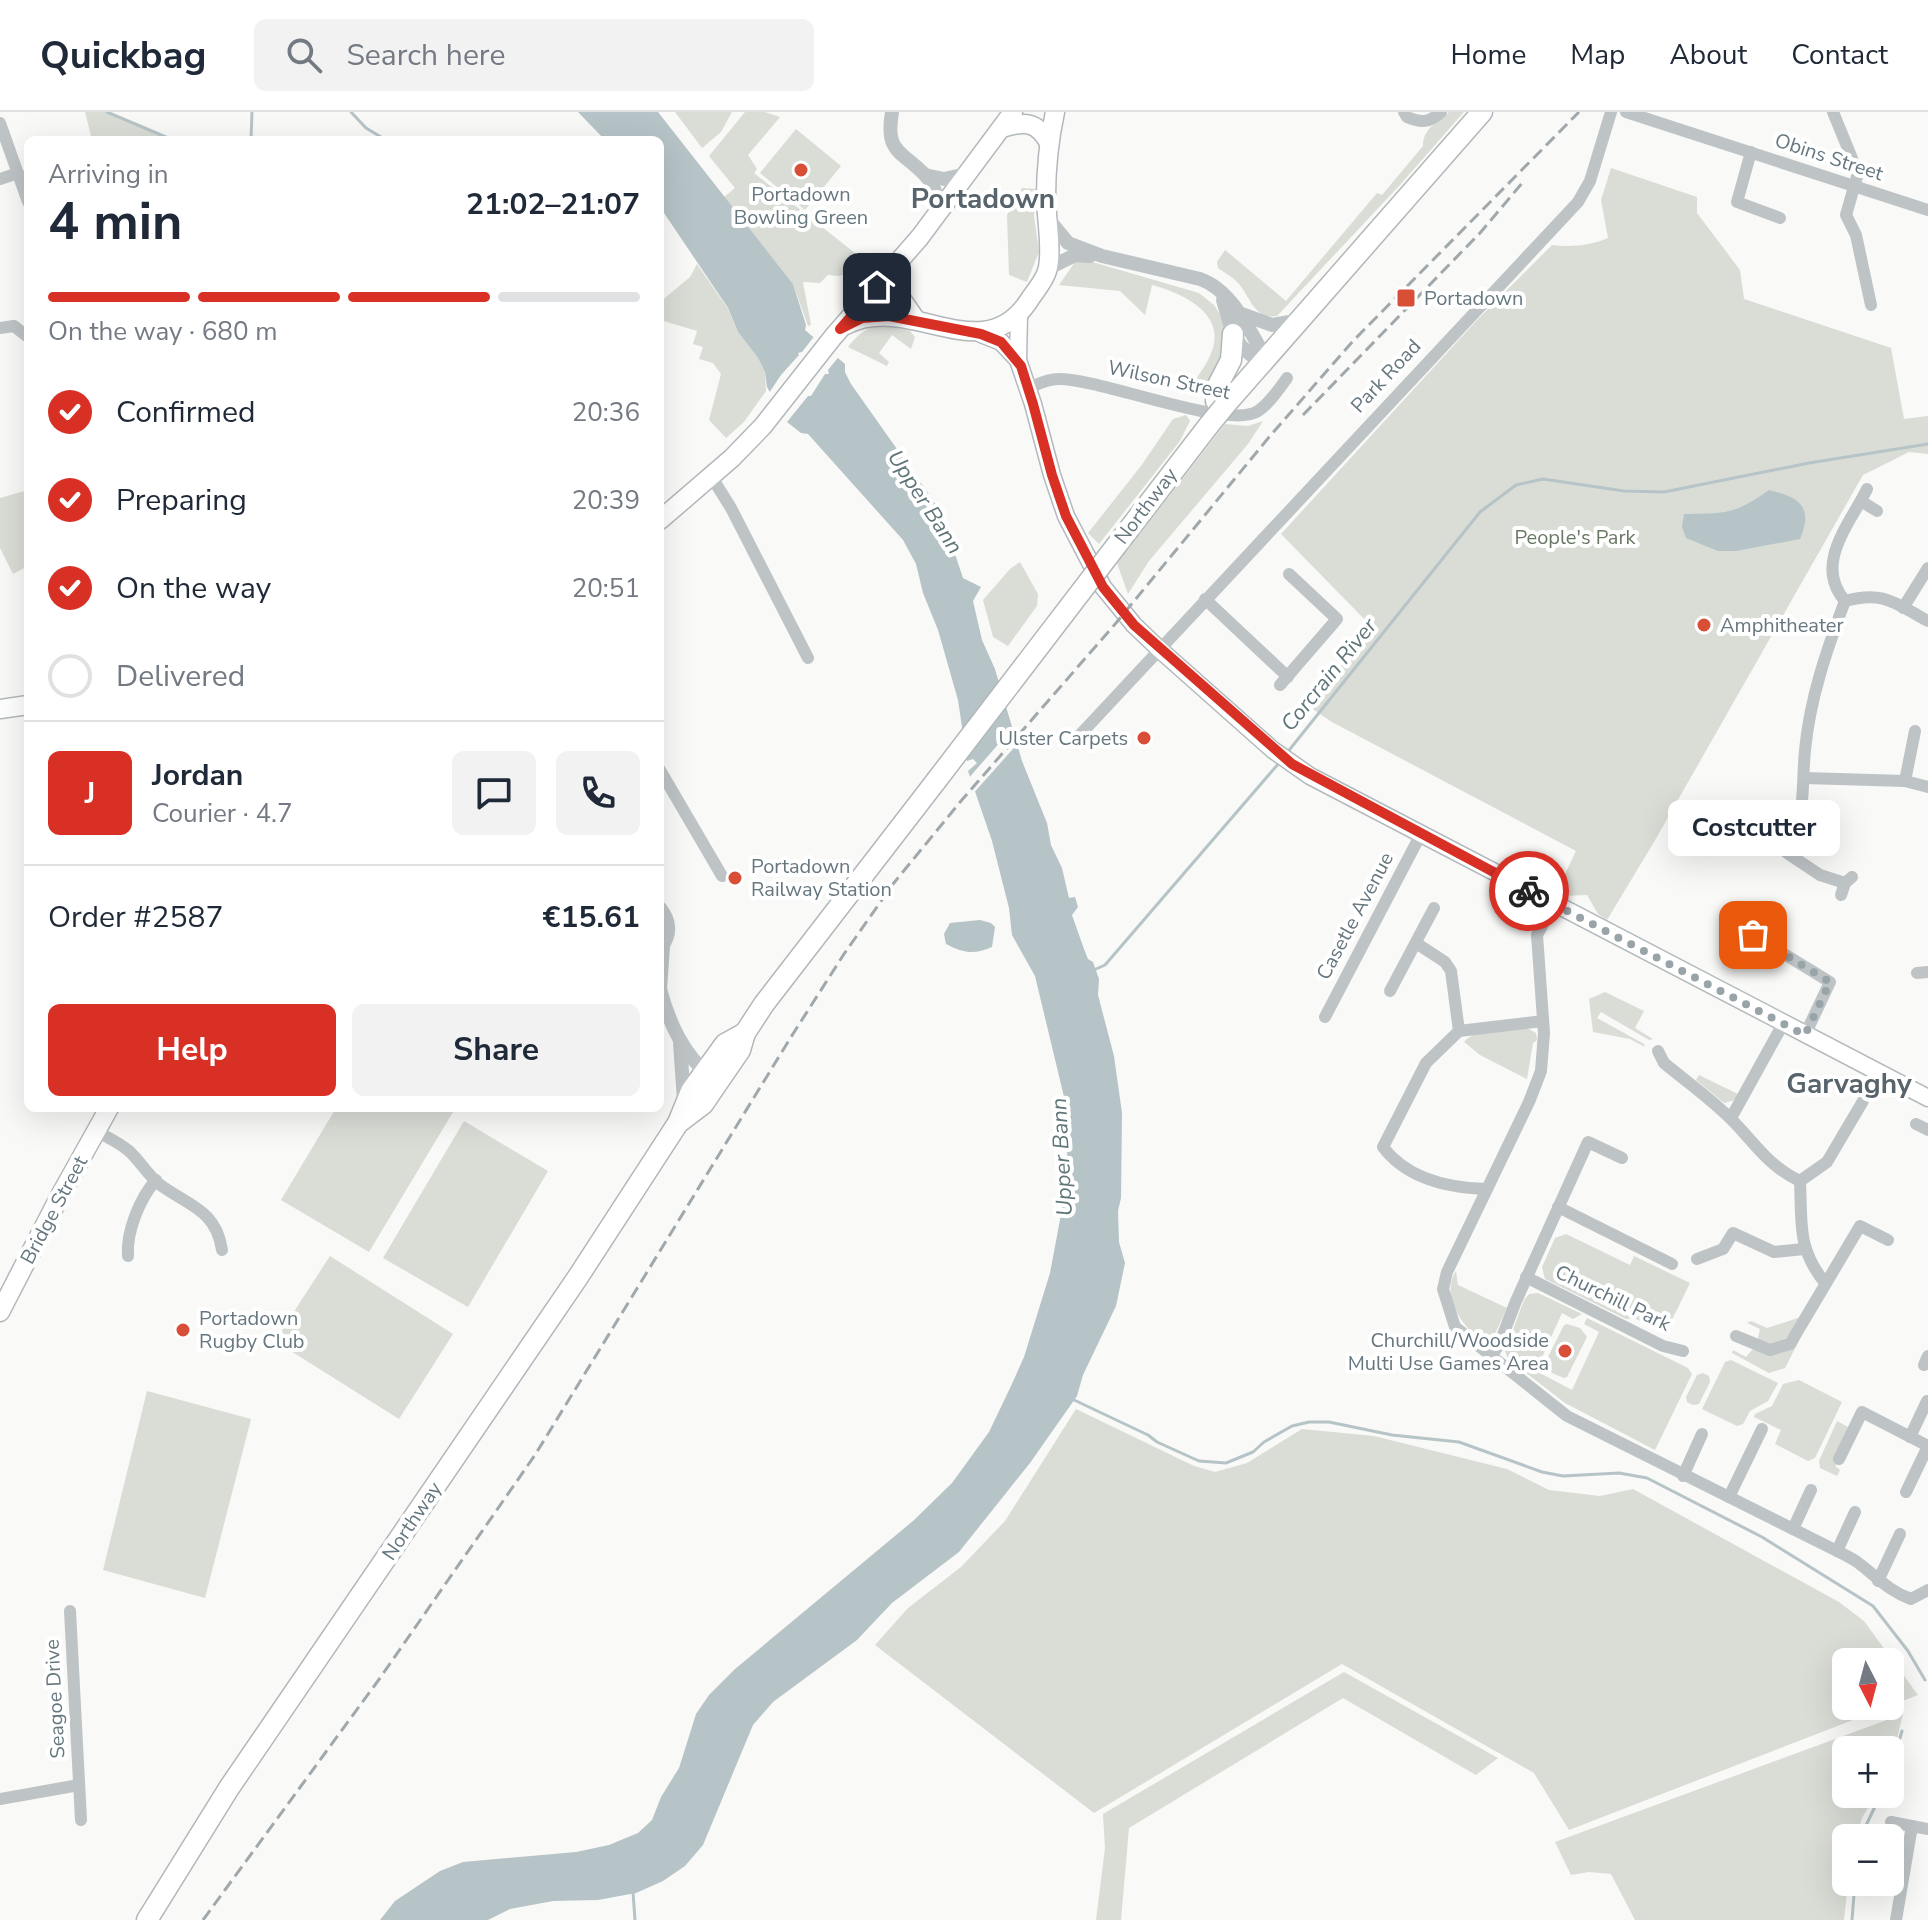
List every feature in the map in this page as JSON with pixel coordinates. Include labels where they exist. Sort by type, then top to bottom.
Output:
[{"type":"highway","name":"Northway","points":[[147,1920],[229,1788],[578,1277],[681,1113],[703,1104],[712,1077],[740,1050],[745,1033],[764,1004],[1216,412],[1482,112]]},
{"type":"highway","points":[[1216,412],[1217,387],[1231,360],[1233,334]]},
{"type":"main road","points":[[664,517],[763,426],[940,210],[1013,112]]},
{"type":"main road","points":[[981,334],[1019,315],[1056,264],[1047,217],[1049,143],[1055,112]]},
{"type":"main road","points":[[1002,128],[1018,123],[1032,124],[1043,132],[1049,143]]},
{"type":"main road","points":[[899,261],[896,291],[916,320]]},
{"type":"main road","points":[[1019,315],[1018,360],[1063,509],[1083,553],[1111,598],[1134,625],[1273,750],[1292,764],[1421,834],[1928,1097]]},
{"type":"main road","points":[[834,336],[862,318],[874,316],[916,320],[981,334],[1001,342],[1018,360]]},
{"type":"main road","points":[[0,709],[24,706]]},
{"type":"main road","name":"Bridge Street","points":[[0,1312],[107,1112]]},
{"type":"street","points":[[892,112],[889,134],[894,146],[925,175],[936,191],[940,210]]},
{"type":"street","points":[[1404,112],[1407,117],[1423,122],[1433,120],[1441,112]]},
{"type":"street","name":"Park Road","points":[[1077,738],[1578,202],[1590,181],[1611,112]]},
{"type":"street","name":"Obins Street","points":[[1626,112],[1928,210]]},
{"type":"street","points":[[1833,112],[1858,173],[1846,215],[1856,235],[1871,305]]},
{"type":"street","points":[[0,123],[24,190]]},
{"type":"street","points":[[1751,152],[1737,202],[1780,218]]},
{"type":"street","points":[[0,179],[18,173]]},
{"type":"street","points":[[925,175],[944,179],[967,174]]},
{"type":"street","points":[[1047,217],[1068,243],[1102,256],[1211,284],[1238,313],[1263,360]]},
{"type":"street","points":[[1056,264],[1075,255],[1102,256]]},
{"type":"street","points":[[1220,293],[1233,334],[1241,346],[1263,360]]},
{"type":"street","points":[[1238,313],[1272,325],[1296,321]]},
{"type":"street","points":[[0,328],[14,326],[24,334]]},
{"type":"street","name":"Wilson Street","points":[[1028,388],[1049,380],[1073,380],[1191,408],[1247,416],[1259,411],[1287,378]]},
{"type":"street","points":[[711,476],[731,508],[808,658]]},
{"type":"street","points":[[1845,601],[1837,591],[1831,574],[1839,541],[1864,495],[1877,511]]},
{"type":"street","points":[[1903,608],[1928,568]]},
{"type":"street","points":[[1205,599],[1284,681],[1337,619],[1289,574]]},
{"type":"street","points":[[1845,601],[1881,596],[1928,621]]},
{"type":"street","points":[[1845,601],[1815,689],[1805,751],[1802,812],[1787,853],[1820,875],[1846,885]]},
{"type":"street","points":[[1905,781],[1916,731]]},
{"type":"street","points":[[664,777],[722,876]]},
{"type":"street","points":[[1805,778],[1905,781],[1928,787]]},
{"type":"street","name":"Casetle Avenue","points":[[1325,1017],[1421,834]]},
{"type":"street","points":[[1554,904],[1537,935],[1544,1049],[1541,1071],[1447,1272],[1443,1289],[1455,1327],[1567,1416],[1837,1551],[1861,1565],[1895,1593],[1911,1599],[1928,1590]]},
{"type":"street","points":[[1390,991],[1434,908]]},
{"type":"street","points":[[664,914],[669,931],[664,941]]},
{"type":"street","points":[[1753,935],[1830,982],[1805,1035]]},
{"type":"street","points":[[1416,943],[1445,962],[1451,971],[1459,1031]]},
{"type":"street","points":[[664,1006],[679,1038],[712,1077]]},
{"type":"street","points":[[1487,1189],[1442,1185],[1394,1162],[1383,1147],[1426,1063],[1459,1031],[1543,1021]]},
{"type":"street","points":[[1731,1118],[1783,1024]]},
{"type":"street","points":[[679,1038],[681,1113]]},
{"type":"street","points":[[1658,1051],[1664,1063],[1731,1118],[1768,1161],[1782,1173],[1800,1181]]},
{"type":"street","points":[[1800,1181],[1827,1162],[1863,1101]]},
{"type":"street","points":[[96,1131],[123,1146],[156,1180],[207,1216],[220,1233],[222,1250]]},
{"type":"street","name":"Churchill Park","points":[[1491,1356],[1499,1345],[1526,1277],[1588,1142],[1622,1158]]},
{"type":"street","points":[[128,1256],[142,1199],[156,1180]]},
{"type":"street","points":[[1800,1181],[1804,1249],[1825,1283]]},
{"type":"street","points":[[1558,1207],[1672,1264]]},
{"type":"street","points":[[1736,1336],[1770,1350],[1790,1344],[1860,1226],[1888,1240]]},
{"type":"street","points":[[1697,1259],[1723,1249],[1733,1233],[1774,1252],[1804,1249]]},
{"type":"street","name":"Churchill Park","points":[[1526,1277],[1663,1346],[1683,1351]]},
{"type":"street","points":[[1910,1437],[1927,1401]]},
{"type":"street","points":[[1839,1459],[1862,1412],[1928,1446],[1906,1492]]},
{"type":"street","points":[[1729,1497],[1762,1429]]},
{"type":"street","points":[[1683,1476],[1702,1434]]},
{"type":"street","points":[[1793,1529],[1811,1490]]},
{"type":"street","points":[[1837,1551],[1855,1512]]},
{"type":"street","points":[[1878,1581],[1900,1534]]},
{"type":"street","name":"Seagoe Drive","points":[[70,1611],[81,1820]]},
{"type":"street","name":"Seagoe Drive","points":[[0,1799],[79,1785]]},
{"type":"street","points":[[1891,1822],[1928,1829]]},
{"type":"street","points":[[1896,1920],[1912,1826]]},
{"type":"green space","points":[[85,112],[107,112],[164,136],[91,136]]},
{"type":"green space","points":[[675,112],[732,112],[721,132],[702,148]]},
{"type":"green space","points":[[745,112],[765,112],[780,117],[748,155],[757,169],[754,173],[875,269],[865,276],[856,274],[853,268],[840,276],[828,275],[820,283],[803,282],[811,325],[808,326],[793,284],[724,197],[735,188],[709,156]]},
{"type":"green space","points":[[1449,112],[1464,112],[1277,316],[1258,312],[1239,284],[1218,268],[1217,262],[1225,250],[1286,301],[1377,193],[1382,195],[1423,146],[1428,130]]},
{"type":"green space","name":"Portadown Bowling Green","points":[[796,129],[841,166],[805,210],[760,173]]},
{"type":"green space","name":"People's Park","points":[[1611,168],[1697,197],[1697,213],[1740,270],[1744,299],[1891,348],[1904,419],[1928,416],[1928,454],[1909,452],[1863,475],[1607,920],[1598,914],[1587,895],[1563,896],[1556,893],[1576,851],[1332,722],[1308,706],[1372,627],[1281,534],[1478,319],[1552,245],[1580,245],[1608,238],[1601,200]]},
{"type":"green space","points":[[1022,188],[1037,189],[1034,215],[1039,252],[1027,282],[1009,275],[1007,215]]},
{"type":"green space","points":[[1089,261],[1199,293],[1214,305],[1225,322],[1229,336],[1214,387],[1206,398],[1190,389],[1215,342],[1209,318],[1189,300],[1152,285],[1145,315],[1120,291],[1059,285],[1075,262]]},
{"type":"green space","points":[[697,264],[765,372],[766,391],[744,422],[726,438],[709,420],[721,374],[713,363],[699,359],[703,347],[693,344],[697,331],[664,321],[664,299],[690,277]]},
{"type":"green space","points":[[884,325],[910,331],[915,337],[911,349],[892,335],[879,353],[889,362],[887,366],[848,347],[864,332]]},
{"type":"green space","points":[[1186,415],[1190,421],[1180,441],[1099,544],[1088,533],[1141,466],[1173,419]]},
{"type":"green space","points":[[1263,421],[1248,444],[1149,561],[1128,594],[1117,563],[1225,424],[1248,426]]},
{"type":"green space","points":[[24,491],[24,568],[13,574],[0,548],[0,498]]},
{"type":"green space","points":[[1020,562],[1038,594],[1037,606],[1008,646],[993,637],[983,600]]},
{"type":"green space","points":[[1605,992],[1644,1011],[1635,1028],[1653,1039],[1649,1040],[1601,1012],[1597,1018],[1645,1047],[1630,1039],[1593,1032],[1589,999]]},
{"type":"green space","points":[[1527,1028],[1536,1033],[1537,1040],[1533,1043],[1527,1079],[1480,1055],[1464,1042],[1484,1032]]},
{"type":"green space","points":[[1699,1075],[1738,1094],[1735,1100],[1724,1103],[1696,1080]]},
{"type":"green space","points":[[334,1112],[453,1112],[369,1252],[281,1200]]},
{"type":"green space","points":[[464,1121],[548,1171],[468,1307],[383,1258]]},
{"type":"green space","points":[[1566,1234],[1630,1265],[1634,1256],[1690,1283],[1665,1334],[1634,1318],[1626,1319],[1545,1279],[1542,1267],[1555,1238]]},
{"type":"green space","points":[[330,1256],[453,1334],[399,1419],[275,1341]]},
{"type":"green space","points":[[1456,1271],[1458,1285],[1507,1308],[1493,1338],[1481,1340],[1455,1309],[1450,1290]]},
{"type":"green space","points":[[1538,1293],[1582,1314],[1573,1319],[1562,1313],[1536,1371],[1572,1390],[1599,1332],[1584,1324],[1587,1318],[1688,1368],[1692,1374],[1655,1450],[1565,1403],[1508,1359],[1505,1351],[1524,1300],[1529,1294]]},
{"type":"green space","points":[[1801,1319],[1788,1337],[1771,1345],[1758,1338],[1760,1329],[1747,1323],[1751,1321],[1767,1328]]},
{"type":"green space","name":"Churchill/Woodside Multi Use Games Area","points":[[1567,1324],[1580,1328],[1587,1337],[1564,1378],[1544,1365]]},
{"type":"green space","points":[[1801,1337],[1785,1368],[1769,1373],[1732,1353],[1733,1350],[1746,1357],[1753,1349]]},
{"type":"green space","points":[[1731,1360],[1778,1383],[1768,1401],[1750,1411],[1743,1424],[1737,1426],[1702,1409],[1725,1362]]},
{"type":"green space","points":[[1703,1373],[1709,1376],[1710,1382],[1699,1404],[1693,1405],[1687,1402],[1686,1397],[1697,1375]]},
{"type":"green space","points":[[1799,1380],[1842,1402],[1815,1458],[1808,1461],[1775,1444],[1781,1430],[1754,1417],[1772,1406],[1783,1384]]},
{"type":"green space","points":[[147,1391],[251,1419],[205,1598],[103,1570]]},
{"type":"green space","points":[[1076,1409],[1194,1466],[1215,1472],[1247,1463],[1302,1429],[1374,1436],[1507,1469],[1549,1490],[1600,1496],[1633,1489],[1839,1602],[1864,1621],[1884,1648],[1832,1648],[1832,1720],[1853,1720],[1569,1830],[1534,1773],[1342,1664],[1094,1813],[875,1645],[908,1608],[961,1567],[1005,1521]]},
{"type":"green space","points":[[1837,1421],[1848,1427],[1835,1459],[1836,1467],[1840,1470],[1837,1476],[1820,1468],[1819,1461]]},
{"type":"green space","points":[[1344,1672],[1498,1758],[1476,1775],[1343,1698],[1129,1828],[1121,1920],[1096,1920],[1105,1848],[1103,1814]]},
{"type":"green space","points":[[1904,1676],[1918,1695],[1904,1700]]},
{"type":"green space","points":[[1887,1720],[1902,1720],[1898,1736],[1843,1736]]},
{"type":"green space","points":[[1832,1740],[1832,1808],[1868,1808],[1860,1824],[1832,1824],[1832,1896],[1847,1896],[1844,1920],[1635,1920],[1611,1874],[1589,1872],[1571,1875],[1555,1842]]},
{"type":"water","name":"Upper Bann","points":[[578,112],[658,112],[793,284],[805,330],[845,364],[851,384],[943,518],[963,578],[981,587],[973,601],[982,640],[995,669],[1022,761],[1047,823],[1069,898],[1075,897],[1078,907],[1072,915],[1099,979],[1098,995],[1114,1056],[1122,1113],[1121,1198],[1118,1211],[1119,1242],[1125,1263],[1116,1306],[1083,1375],[1077,1396],[1030,1463],[959,1552],[892,1603],[857,1640],[773,1702],[753,1725],[703,1845],[685,1866],[663,1881],[636,1893],[598,1900],[553,1901],[510,1909],[488,1920],[380,1920],[395,1901],[440,1871],[463,1862],[576,1852],[609,1845],[638,1833],[652,1820],[661,1797],[679,1768],[696,1714],[709,1695],[735,1669],[913,1521],[952,1483],[989,1432],[1024,1357],[1050,1273],[1068,1177],[1065,1101],[1035,976],[1012,935],[1009,908],[992,841],[968,771],[977,763],[973,759],[967,761],[958,700],[916,564],[903,540],[808,434],[801,433],[787,422],[767,387],[765,372],[758,358],[738,332],[728,308],[664,213],[664,136],[601,136]]},
{"type":"water","points":[[1769,490],[1788,496],[1801,505],[1805,519],[1800,539],[1736,551],[1718,551],[1686,538],[1682,527],[1684,514],[1729,511]]},
{"type":"water","points":[[980,920],[995,927],[992,947],[969,952],[946,944],[944,934],[950,923]]},
{"type":"pier","points":[[816,334],[841,354],[828,370],[829,374],[825,374],[811,396],[787,422],[780,418],[767,396]]},
{"type":"pier","points":[[1016,724],[1020,741],[971,796],[967,780]]},
{"type":"waterway","points":[[107,112],[164,136]]},
{"type":"waterway","points":[[251,136],[252,112]]},
{"type":"waterway","points":[[351,112],[366,128],[379,136]]},
{"type":"waterway","name":"Corcrain River","points":[[1286,754],[1480,512],[1516,485],[1543,479],[1624,491],[1664,492],[1809,463],[1928,444]]},
{"type":"waterway","name":"Corcrain River","points":[[1096,969],[1105,965],[1279,763]]},
{"type":"waterway","points":[[1072,1399],[1199,1461],[1226,1463],[1253,1452],[1292,1426],[1329,1422],[1392,1435],[1459,1442],[1542,1472],[1563,1476],[1619,1473],[1647,1478],[1762,1537],[1873,1606],[1908,1651],[1925,1680]]},
{"type":"waterway","points":[[1900,1736],[1902,1731]]},
{"type":"waterway","points":[[1867,1824],[1874,1808]]},
{"type":"waterway","points":[[633,1892],[635,1920]]},
{"type":"waterway","points":[[1852,1920],[1854,1896]]},
{"type":"railway","points":[[203,1920],[380,1678],[535,1455],[791,1037],[893,884],[1353,341],[1579,112]]},
{"type":"railway","points":[[1303,415],[1480,233],[1523,182]]},
{"type":"way so far","points":[[1529,891],[1805,1035],[1830,982],[1753,935]]},
{"type":"place","name":"Portadown Bowling Green","points":[[801,170]]},
{"type":"place","name":"Portadown","points":[[1406,298]]},
{"type":"place","name":"Amphitheater","points":[[1704,625]]},
{"type":"place","name":"Ulster Carpets","points":[[1144,738]]},
{"type":"place","name":"Portadown Railway Station","points":[[735,878]]},
{"type":"place","name":"Costcutter","points":[[1753,935]]},
{"type":"place","name":"Portadown Rugby Club","points":[[183,1330]]},
{"type":"place","name":"Churchill/Woodside Multi Use Games Area","points":[[1565,1351]]},
{"type":"district","name":"Portadown","points":[[983,199]]},
{"type":"district","name":"Garvaghy","points":[[1849,1084]]},
{"type":"route","points":[[877,287],[840,329],[862,318],[874,316],[916,320],[993,337],[1018,360],[1063,509],[1083,553],[1111,598],[1158,648],[1259,737],[1310,776],[1529,891]]}]
